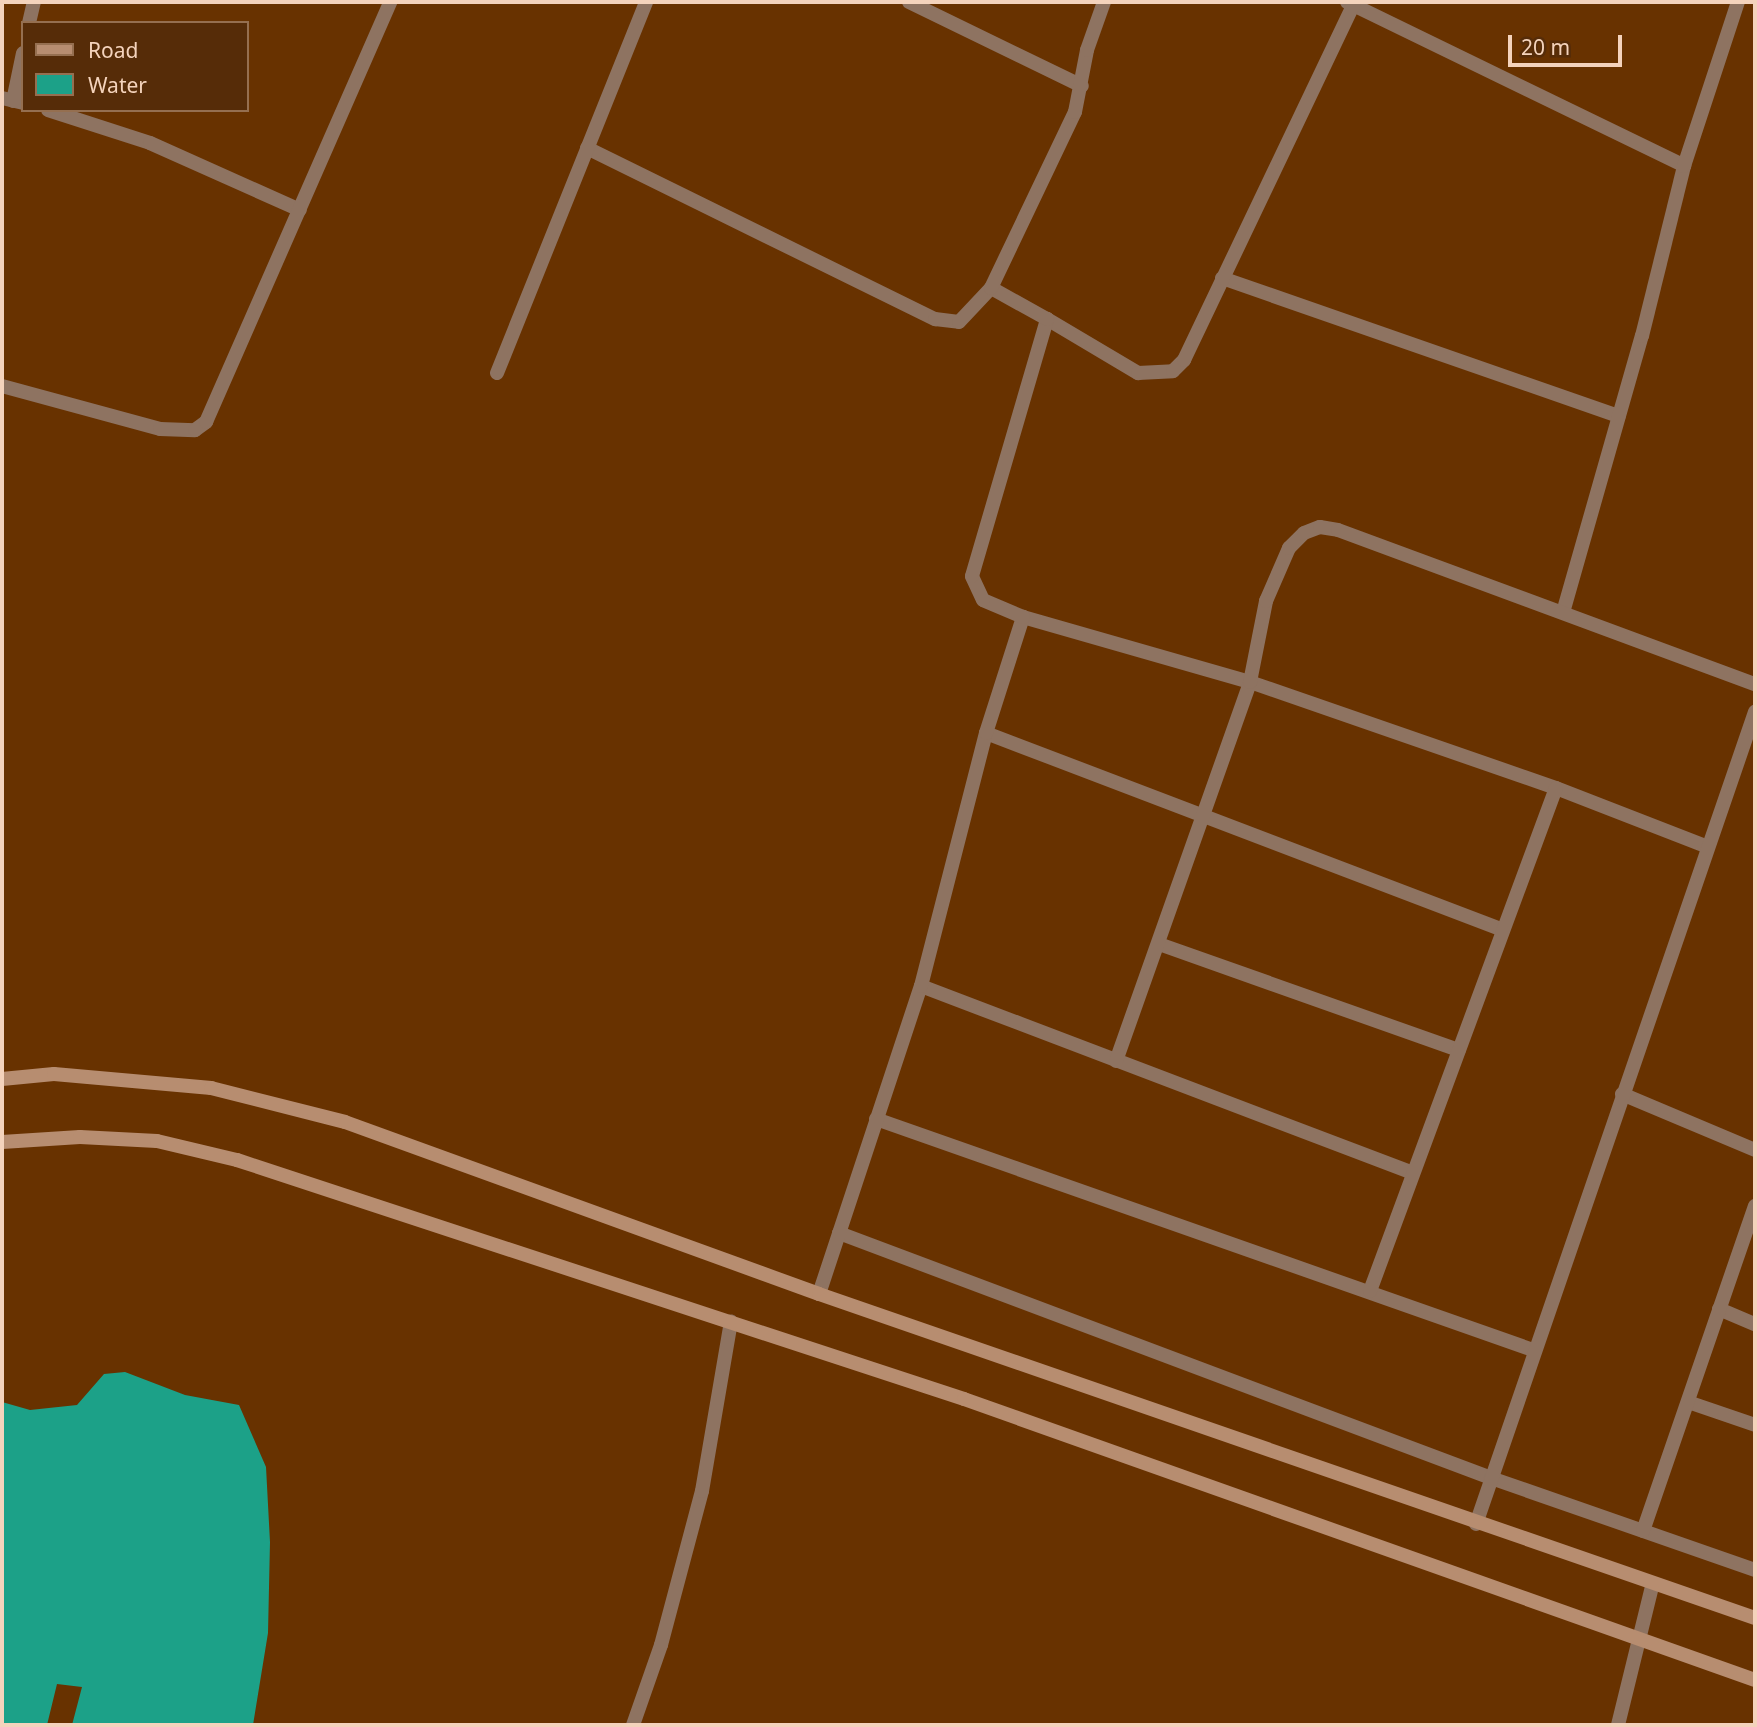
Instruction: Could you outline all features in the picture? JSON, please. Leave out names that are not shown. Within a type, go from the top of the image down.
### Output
[{"type":"street","points":[[29,21],[34,2]]},
{"type":"street","points":[[2,386],[160,429],[195,430],[206,422],[390,2]]},
{"type":"street","points":[[497,373],[646,2]]},
{"type":"street","points":[[909,2],[1082,86]]},
{"type":"street","points":[[587,148],[935,319],[959,322],[991,288],[1075,111],[1087,50],[1104,2]]},
{"type":"street","points":[[1564,609],[1619,416],[1684,166],[1738,2]]},
{"type":"street","points":[[991,288],[1138,373],[1173,371],[1184,360],[1350,3],[1684,166]]},
{"type":"street","points":[[12,101],[21,62]]},
{"type":"street","points":[[54,112],[150,143],[300,210]]},
{"type":"street","points":[[1222,278],[1619,416]]},
{"type":"street","points":[[1048,319],[972,576],[983,600],[1023,617],[1250,682],[1556,788],[1708,847]]},
{"type":"street","points":[[1116,1061],[1250,682],[1278,570],[1304,533],[1320,527],[1564,609],[1755,684]]},
{"type":"street","points":[[819,1294],[921,986],[986,733],[1023,617]]},
{"type":"street","points":[[1476,1524],[1533,1350],[1755,712]]},
{"type":"street","points":[[986,733],[1503,930]]},
{"type":"street","points":[[1370,1291],[1556,788]]},
{"type":"street","points":[[1159,944],[1459,1050]]},
{"type":"street","points":[[921,986],[1413,1173]]},
{"type":"street","points":[[2,1079],[54,1074],[211,1088],[345,1122],[819,1294],[1476,1524],[1755,1618]]},
{"type":"street","points":[[1622,1094],[1755,1150]]},
{"type":"street","points":[[876,1119],[1533,1350]]},
{"type":"street","points":[[2,1142],[80,1137],[158,1141],[237,1160],[964,1399],[1755,1680]]},
{"type":"street","points":[[1643,1531],[1755,1206]]},
{"type":"street","points":[[839,1233],[1491,1478],[1755,1570]]},
{"type":"street","points":[[1720,1309],[1755,1324]]},
{"type":"street","points":[[633,1725],[661,1645],[702,1491],[731,1321]]},
{"type":"street","points":[[1688,1402],[1755,1425]]},
{"type":"street","points":[[1618,1725],[1653,1583]]},
{"type":"water","points":[[125,1372],[185,1395],[239,1405],[266,1467],[270,1542],[268,1633],[253,1725],[72,1725],[82,1687],[57,1684],[47,1725],[2,1725],[2,1402],[30,1410],[77,1405],[104,1374]]}]
